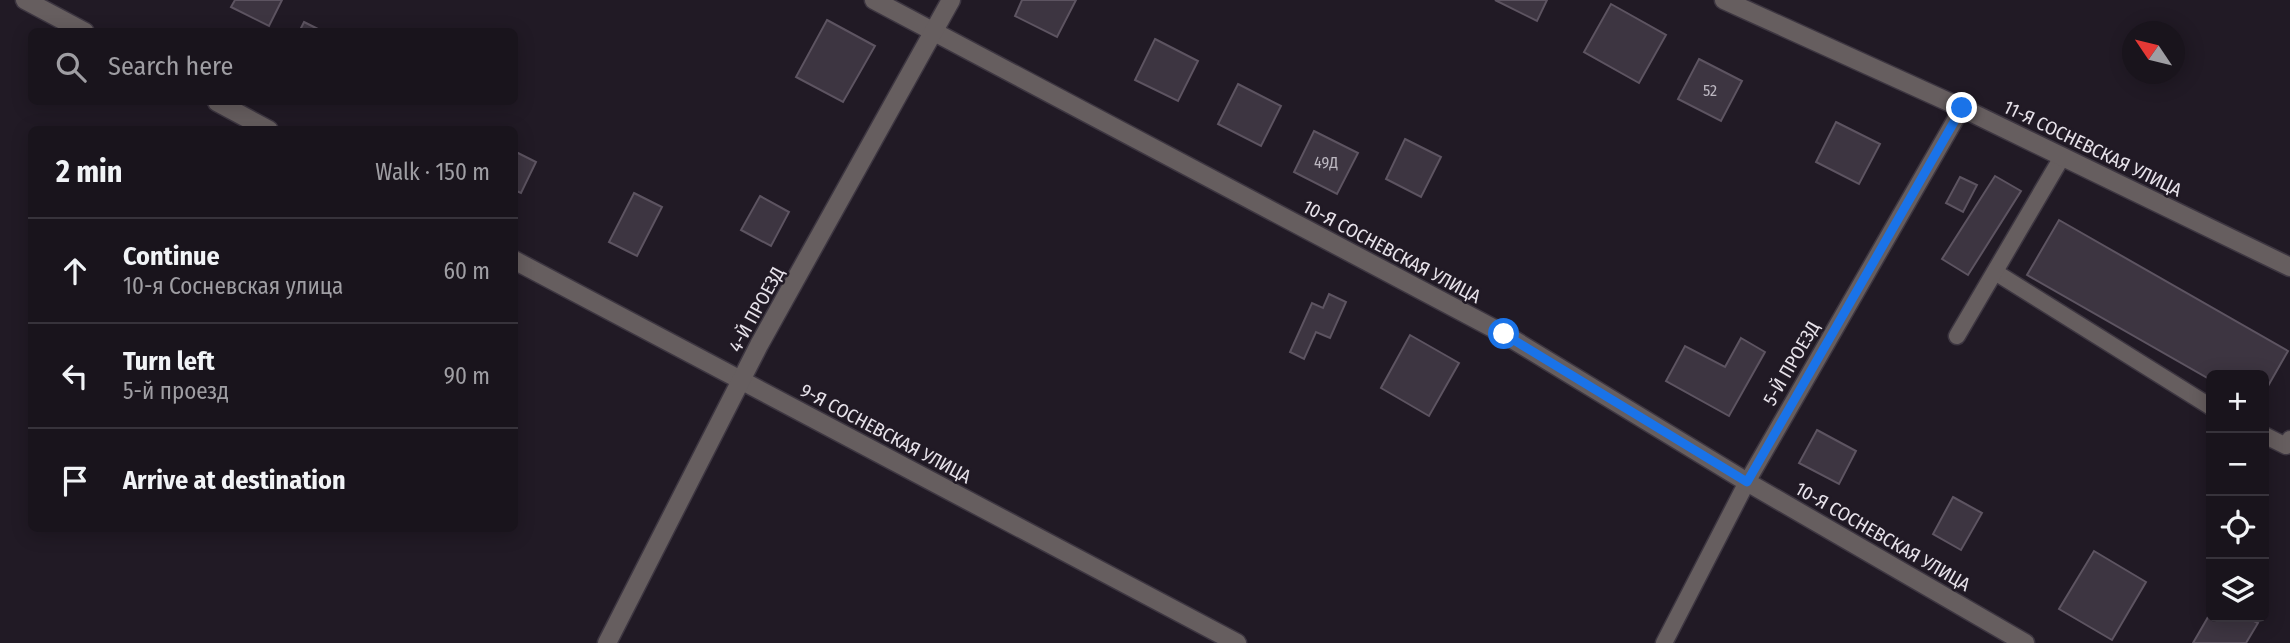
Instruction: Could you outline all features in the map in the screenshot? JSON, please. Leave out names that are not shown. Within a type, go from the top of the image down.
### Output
[{"type":"street","points":[[25,0],[78,28]]},
{"type":"street","name":"10-Я СОСНЕВСКАЯ УЛИЦА","points":[[874,0],[1504,334],[1747,482],[2025,643]]},
{"type":"street","name":"4-Й ПРОЕЗД","points":[[607,643],[741,380],[951,0]]},
{"type":"street","name":"11-Я СОСНЕВСКАЯ УЛИЦА","points":[[1724,0],[1962,108],[2290,267]]},
{"type":"street","points":[[223,105],[262,126]]},
{"type":"street","name":"9-Я СОСНЕВСКАЯ УЛИЦА","points":[[518,262],[1237,643]]},
{"type":"lane","name":"5-Й ПРОЕЗД","points":[[1664,643],[1747,482],[1962,108]]},
{"type":"lane","points":[[1957,337],[2062,158]]},
{"type":"lane","points":[[1995,272],[2206,404]]},
{"type":"lane","points":[[2269,437],[2289,447]]},
{"type":"building","points":[[235,0],[282,0],[269,26],[231,7]]},
{"type":"building","points":[[1022,0],[1076,0],[1057,37],[1015,16]]},
{"type":"building","points":[[1495,0],[1547,0],[1537,21]]},
{"type":"building","points":[[1611,4],[1666,35],[1639,83],[1584,52]]},
{"type":"building","points":[[827,20],[875,46],[843,102],[796,77]]},
{"type":"building","points":[[304,22],[316,28],[301,28]]},
{"type":"building","points":[[1155,39],[1198,61],[1178,101],[1135,80]]},
{"type":"building","points":[[1699,59],[1742,81],[1721,121],[1678,99]]},
{"type":"building","points":[[1238,84],[1281,106],[1261,146],[1218,124]]},
{"type":"building","points":[[1836,122],[1880,144],[1859,184],[1816,162]]},
{"type":"building","points":[[1314,131],[1358,153],[1337,194],[1294,172]]},
{"type":"building","points":[[1405,139],[1441,157],[1421,197],[1386,179]]},
{"type":"building","points":[[518,153],[536,162],[521,193],[518,192]]},
{"type":"building","points":[[1995,176],[2021,191],[1968,275],[1942,259]]},
{"type":"building","points":[[1960,177],[1977,185],[1963,212],[1946,203]]},
{"type":"building","points":[[634,193],[662,207],[637,256],[609,242]]},
{"type":"building","points":[[760,196],[789,212],[771,246],[741,230]]},
{"type":"building","points":[[2059,220],[2288,351],[2269,384],[2269,370],[2206,370],[2206,377],[2027,275]]},
{"type":"building","points":[[1329,294],[1346,302],[1330,338],[1316,332],[1304,359],[1290,352],[1312,303],[1323,308]]},
{"type":"building","points":[[1410,335],[1459,363],[1429,416],[1381,388]]},
{"type":"building","points":[[1741,338],[1765,352],[1729,416],[1666,381],[1685,346],[1725,367]]},
{"type":"building","points":[[1817,430],[1856,451],[1839,484],[1799,463]]},
{"type":"building","points":[[1953,497],[1982,513],[1961,550],[1933,534]]},
{"type":"building","points":[[2094,551],[2146,582],[2112,640],[2059,609]]},
{"type":"building","points":[[2206,621],[2258,623],[2246,643],[2193,643]]},
{"type":"route","points":[[1504,334],[1747,482],[1962,108]]}]
